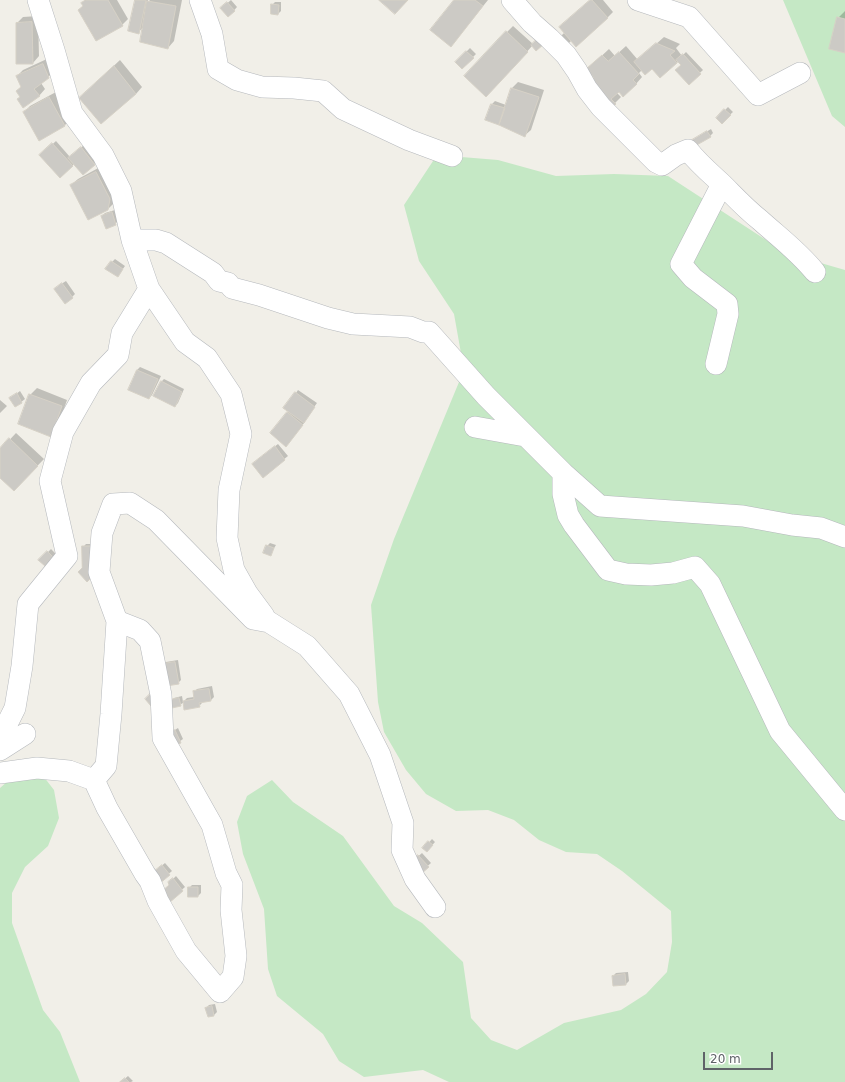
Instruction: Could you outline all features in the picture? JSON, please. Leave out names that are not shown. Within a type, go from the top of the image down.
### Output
[{"type":"street","points":[[38,0],[72,113],[103,155],[121,191],[132,240],[149,289],[185,342],[207,358],[231,394],[241,434],[228,490],[227,538],[234,570],[247,593],[269,622],[307,646],[349,694],[380,755],[403,823],[402,850],[415,879],[435,907]]},
{"type":"street","points":[[200,0],[212,34],[218,69],[237,80],[262,87],[323,91],[343,109],[402,137],[452,156]]},
{"type":"street","points":[[512,0],[532,23],[566,55],[587,89],[601,107],[656,162],[662,165],[676,155],[688,150],[697,161],[736,199],[804,258],[815,272]]},
{"type":"street","points":[[638,0],[689,17],[758,95],[800,73]]},
{"type":"street","points":[[716,364],[728,314],[727,304],[693,278],[681,264],[722,184]]},
{"type":"street","points":[[132,240],[156,240],[166,244],[213,274],[219,281],[228,283],[232,288],[260,294],[328,318],[353,324],[410,327],[423,332],[429,332],[486,396],[525,436],[600,506],[743,516],[792,525],[821,528],[845,537]]},
{"type":"street","points":[[0,738],[15,708],[22,666],[28,604],[67,556],[50,481],[63,432],[91,383],[118,355],[122,333],[149,289]]},
{"type":"street","points":[[475,427],[525,436]]},
{"type":"street","points":[[563,473],[563,494],[568,515],[608,570],[626,574],[651,575],[673,573],[695,567],[710,584],[780,731],[845,810]]},
{"type":"street","points":[[94,780],[106,766],[111,714],[117,621],[99,572],[102,533],[113,504],[130,503],[156,520],[253,619],[269,622]]},
{"type":"street","points":[[0,773],[36,768],[69,771],[94,780],[107,808],[144,874],[150,881],[158,901],[186,951],[220,992],[233,977],[236,956],[231,910],[232,885],[226,873],[212,825],[163,738],[161,695],[150,641],[140,630],[117,621]]},
{"type":"street","points":[[0,750],[25,734]]},
{"type":"green space","points":[[783,0],[845,0],[845,127],[832,116]]},
{"type":"green space","points":[[437,155],[498,160],[556,176],[614,174],[668,176],[786,253],[845,270],[845,1082],[449,1082],[423,1070],[364,1077],[339,1061],[323,1034],[277,996],[268,969],[264,909],[243,854],[237,822],[247,796],[272,780],[293,802],[343,836],[394,906],[422,923],[463,962],[471,1018],[491,1040],[517,1050],[564,1023],[621,1010],[646,994],[667,972],[672,942],[671,911],[622,871],[597,854],[566,852],[539,840],[514,820],[488,810],[456,811],[426,794],[406,770],[384,732],[378,702],[371,605],[394,539],[464,370],[454,314],[419,261],[404,205]]},
{"type":"green space","points":[[37,768],[54,790],[59,818],[48,846],[25,867],[12,893],[12,923],[43,1010],[60,1032],[80,1082],[0,1082],[0,788],[8,781]]},
{"type":"building","points":[[86,0],[108,0],[123,26],[96,41],[78,10],[83,6],[81,3]]},
{"type":"building","points":[[135,0],[146,0],[139,34],[128,31]]},
{"type":"building","points":[[379,0],[408,0],[395,14]]},
{"type":"building","points":[[454,0],[475,0],[483,6],[451,47],[430,30]]},
{"type":"building","points":[[590,0],[592,0],[608,18],[576,47],[559,27]]},
{"type":"building","points":[[147,1],[176,6],[168,49],[140,42]]},
{"type":"building","points":[[227,2],[235,11],[228,17],[220,8]]},
{"type":"building","points":[[271,4],[279,5],[278,15],[271,14]]},
{"type":"building","points":[[837,17],[845,19],[845,53],[829,49]]},
{"type":"building","points":[[32,22],[33,64],[16,64],[16,23]]},
{"type":"building","points":[[506,31],[528,52],[486,97],[464,76]]},
{"type":"building","points":[[538,38],[544,44],[536,51],[531,45]]},
{"type":"building","points":[[656,43],[675,51],[670,55],[677,63],[660,78],[652,69],[645,75],[634,62]]},
{"type":"building","points":[[466,51],[474,58],[462,69],[455,62]]},
{"type":"building","points":[[619,52],[639,74],[633,80],[637,84],[623,97],[619,92],[611,99],[616,104],[609,110],[590,82],[594,78],[586,69],[602,55],[608,61]]},
{"type":"building","points":[[683,54],[701,74],[689,85],[675,70],[681,65],[676,60]]},
{"type":"building","points":[[43,64],[49,78],[34,89],[40,96],[23,108],[17,99],[20,97],[16,91],[21,87],[16,76]]},
{"type":"building","points":[[114,66],[136,94],[101,124],[79,98]]},
{"type":"building","points":[[511,88],[539,97],[525,137],[499,125]]},
{"type":"building","points":[[49,97],[65,126],[39,141],[23,112]]},
{"type":"building","points":[[491,104],[505,108],[499,125],[485,120]]},
{"type":"building","points":[[724,109],[731,115],[722,124],[716,118]]},
{"type":"building","points":[[707,131],[711,137],[695,146],[692,140]]},
{"type":"building","points":[[52,143],[73,166],[60,178],[39,155]]},
{"type":"building","points":[[81,147],[95,165],[83,175],[68,158]]},
{"type":"building","points":[[96,172],[110,199],[108,210],[88,220],[70,185]]},
{"type":"building","points":[[112,212],[116,225],[106,229],[101,216]]},
{"type":"building","points":[[111,261],[123,269],[118,277],[105,269]]},
{"type":"building","points":[[62,283],[73,298],[65,304],[54,289]]},
{"type":"building","points":[[137,370],[158,379],[149,399],[128,390]]},
{"type":"building","points":[[161,381],[182,392],[175,407],[153,396]]},
{"type":"building","points":[[295,392],[315,407],[304,423],[283,408]]},
{"type":"building","points":[[17,393],[22,403],[15,407],[9,398]]},
{"type":"building","points":[[29,394],[62,406],[51,437],[18,424]]},
{"type":"building","points":[[287,412],[303,425],[286,447],[270,433]]},
{"type":"building","points":[[9,438],[38,466],[14,491],[0,478],[0,448]]},
{"type":"building","points":[[275,446],[285,460],[263,478],[252,464]]},
{"type":"building","points":[[266,545],[274,548],[271,556],[263,553]]},
{"type":"building","points":[[82,546],[94,546],[94,575],[87,582],[78,572],[82,568]]},
{"type":"building","points":[[47,551],[54,558],[45,566],[38,560]]},
{"type":"building","points":[[175,662],[179,684],[166,686],[162,664]]},
{"type":"building","points":[[209,689],[211,701],[199,703],[200,707],[184,710],[183,701],[194,699],[193,691]]},
{"type":"building","points":[[151,693],[157,700],[151,706],[145,699]]},
{"type":"building","points":[[179,698],[181,706],[172,708],[170,700]]},
{"type":"building","points":[[175,730],[181,743],[175,745],[169,733]]},
{"type":"building","points":[[428,841],[433,845],[427,852],[422,848]]},
{"type":"building","points":[[418,855],[429,867],[421,874],[410,862]]},
{"type":"building","points":[[162,865],[170,875],[159,884],[151,874]]},
{"type":"building","points":[[173,878],[183,891],[169,903],[160,893],[169,885],[168,882]]},
{"type":"building","points":[[188,887],[198,887],[198,897],[188,897]]},
{"type":"building","points":[[625,974],[626,985],[613,986],[612,976]]},
{"type":"building","points":[[212,1006],[214,1016],[208,1017],[205,1008]]},
{"type":"building","points":[[125,1078],[129,1082],[120,1082]]}]
